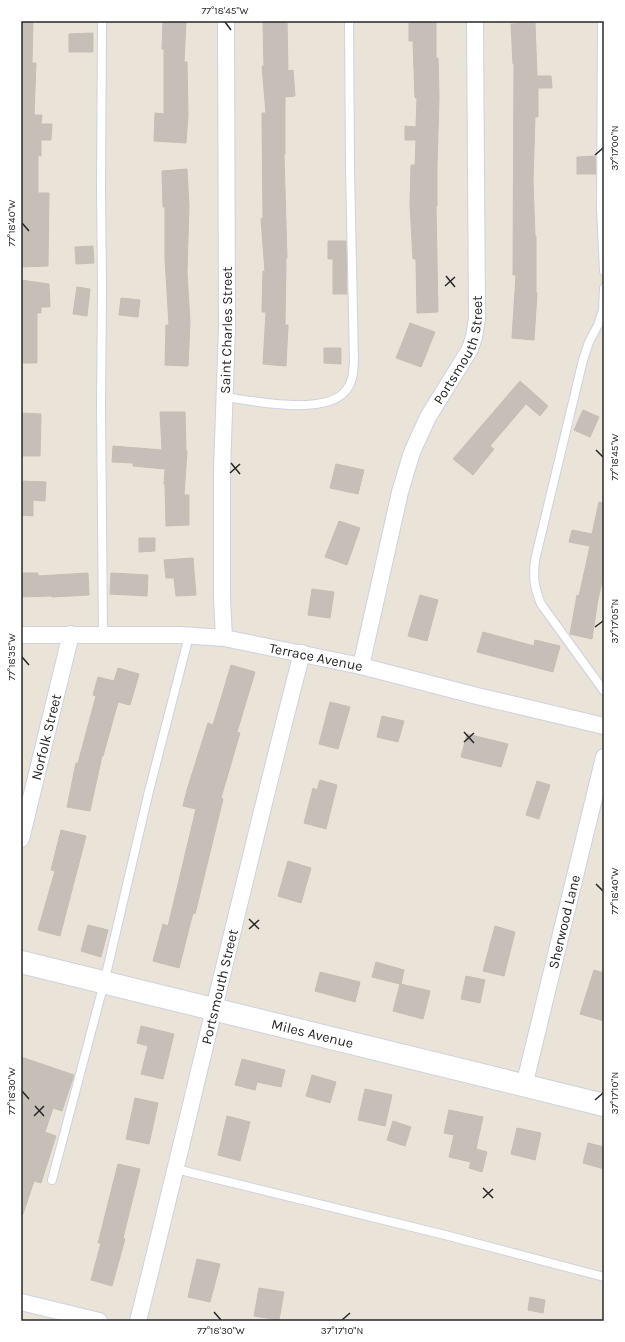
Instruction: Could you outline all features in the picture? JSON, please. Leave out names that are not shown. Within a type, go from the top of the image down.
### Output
[{"type":"street","name":"Saint Charles Street","points":[[224,638],[222,598],[222,470],[228,327],[226,21]]},
{"type":"street","name":"Portsmouth Street","points":[[361,666],[400,492],[412,452],[428,417],[470,349],[474,338],[477,318],[475,21]]},
{"type":"street","name":"Norfolk Street","points":[[21,839],[71,634]]},
{"type":"street","name":"Terrace Avenue","points":[[21,635],[103,634],[224,638],[361,666],[477,696],[604,726]]},
{"type":"street","name":"Portsmouth Street","points":[[138,1321],[215,1010],[263,804],[302,654]]},
{"type":"street","name":"Sherwood Lane","points":[[524,1086],[604,757]]},
{"type":"street","name":"Miles Avenue","points":[[21,962],[604,1105]]},
{"type":"street","points":[[21,1302],[99,1321]]},
{"type":"lane","points":[[102,21],[101,415],[103,634]]},
{"type":"lane","points":[[225,397],[280,405],[304,405],[327,402],[339,397],[347,390],[352,380],[354,354],[349,21]]},
{"type":"lane","points":[[602,21],[601,209],[604,271]]},
{"type":"lane","points":[[604,288],[603,310],[598,326],[589,342],[583,360],[535,560],[533,578],[535,590],[541,604],[604,691]]},
{"type":"lane","points":[[52,1180],[104,983],[149,791],[189,636]]},
{"type":"lane","points":[[176,1169],[445,1235],[604,1277]]},
{"type":"building","points":[[21,21],[33,21],[32,63],[36,63],[34,115],[42,115],[41,124],[52,124],[51,140],[41,140],[41,156],[38,155],[38,193],[49,193],[48,266],[21,267]]},
{"type":"building","points":[[163,21],[186,21],[184,62],[187,62],[188,115],[186,143],[154,141],[155,113],[164,114],[164,49],[162,49]]},
{"type":"building","points":[[263,21],[287,21],[288,71],[293,70],[295,96],[285,97],[284,154],[287,258],[285,325],[288,325],[286,366],[263,364],[266,312],[262,312],[263,271],[265,272],[261,219],[263,218],[262,113],[266,113],[262,66],[264,66]]},
{"type":"building","points":[[409,21],[436,21],[436,58],[438,58],[439,98],[436,206],[438,312],[417,313],[416,259],[413,259],[410,205],[411,165],[415,165],[416,140],[405,140],[405,126],[416,127],[417,98],[415,98],[413,41],[409,41]]},
{"type":"building","points":[[535,23],[537,76],[551,76],[552,88],[538,88],[538,117],[535,117],[533,181],[537,293],[534,340],[512,338],[516,275],[513,275],[514,64],[511,24]]},
{"type":"building","points":[[93,33],[93,52],[69,52],[69,34]]},
{"type":"building","points":[[595,156],[596,174],[577,174],[577,157]]},
{"type":"building","points":[[187,169],[189,206],[187,272],[190,322],[188,366],[165,365],[166,325],[169,325],[165,259],[165,207],[163,207],[162,171]]},
{"type":"building","points":[[328,241],[346,241],[347,294],[333,294],[333,259],[328,259]]},
{"type":"building","points":[[93,246],[94,263],[76,264],[75,247]]},
{"type":"building","points":[[21,280],[49,284],[50,307],[41,307],[41,313],[37,313],[37,363],[21,363]]},
{"type":"building","points":[[77,287],[90,289],[87,316],[73,314]]},
{"type":"building","points":[[121,298],[140,300],[138,317],[119,315]]},
{"type":"building","points":[[410,323],[435,332],[421,367],[396,358]]},
{"type":"building","points":[[324,348],[341,348],[341,364],[324,363]]},
{"type":"building","points":[[520,381],[548,406],[540,416],[526,404],[490,446],[494,449],[473,475],[453,459]]},
{"type":"building","points":[[583,410],[599,417],[590,437],[574,430]]},
{"type":"building","points":[[160,412],[185,412],[187,451],[184,495],[189,495],[189,525],[166,526],[164,484],[165,469],[133,466],[133,463],[112,462],[113,446],[162,450]]},
{"type":"building","points":[[21,413],[41,414],[40,456],[21,456]]},
{"type":"building","points":[[336,464],[364,470],[358,494],[330,488]]},
{"type":"building","points":[[21,481],[46,482],[45,501],[33,500],[33,516],[21,515]]},
{"type":"building","points":[[599,502],[604,503],[604,574],[598,599],[592,639],[570,634],[577,595],[579,596],[590,546],[569,542],[572,530],[592,534]]},
{"type":"building","points":[[339,521],[360,528],[347,565],[325,557]]},
{"type":"building","points":[[139,538],[155,538],[155,551],[139,552]]},
{"type":"building","points":[[193,558],[196,595],[176,596],[174,578],[166,578],[164,560]]},
{"type":"building","points":[[21,573],[38,573],[38,576],[88,573],[89,595],[21,597]]},
{"type":"building","points":[[111,573],[148,575],[147,596],[110,594]]},
{"type":"building","points":[[312,589],[334,592],[330,618],[308,615]]},
{"type":"building","points":[[420,595],[438,600],[427,641],[408,636]]},
{"type":"building","points":[[483,632],[534,646],[535,640],[560,646],[553,672],[477,652]]},
{"type":"building","points":[[231,665],[255,672],[237,732],[240,733],[221,798],[223,799],[195,914],[193,913],[179,968],[153,961],[163,924],[168,926],[196,809],[183,806],[187,790],[208,723],[213,725]]},
{"type":"building","points":[[118,668],[139,674],[130,705],[118,702],[102,756],[90,811],[67,807],[76,763],[78,763],[96,696],[93,695],[98,677],[114,681]]},
{"type":"building","points":[[330,702],[350,707],[338,749],[319,744]]},
{"type":"building","points":[[382,716],[404,721],[398,742],[377,737]]},
{"type":"building","points":[[467,734],[508,744],[501,767],[461,757]]},
{"type":"building","points":[[320,780],[337,785],[326,829],[304,823],[313,788],[317,790]]},
{"type":"building","points":[[537,781],[550,785],[539,819],[526,815]]},
{"type":"building","points":[[61,830],[86,836],[60,936],[38,930],[55,871],[51,870]]},
{"type":"building","points":[[288,861],[311,868],[301,903],[278,896]]},
{"type":"building","points":[[88,925],[108,930],[101,957],[81,951]]},
{"type":"building","points":[[495,926],[515,932],[504,976],[483,971]]},
{"type":"building","points":[[376,962],[404,970],[401,984],[430,991],[423,1019],[393,1011],[400,984],[372,977]]},
{"type":"building","points":[[594,970],[604,973],[604,1021],[580,1014]]},
{"type":"building","points":[[320,972],[360,982],[355,1002],[315,991]]},
{"type":"building","points":[[466,976],[485,980],[480,1003],[461,999]]},
{"type":"building","points":[[141,1026],[174,1034],[163,1079],[141,1074],[148,1046],[137,1043]]},
{"type":"building","points":[[21,1057],[74,1075],[62,1111],[53,1108],[45,1132],[56,1136],[41,1183],[34,1181],[23,1214],[21,1214],[21,1111],[24,1101],[21,1100]]},
{"type":"building","points":[[242,1059],[285,1070],[281,1087],[257,1082],[255,1090],[235,1085]]},
{"type":"building","points":[[312,1075],[336,1082],[330,1103],[306,1096]]},
{"type":"building","points":[[365,1089],[392,1095],[385,1126],[358,1120]]},
{"type":"building","points":[[135,1098],[158,1103],[149,1144],[126,1139]]},
{"type":"building","points":[[449,1110],[483,1117],[476,1149],[487,1152],[482,1172],[469,1168],[471,1162],[449,1157],[454,1135],[444,1133]]},
{"type":"building","points":[[227,1116],[250,1122],[240,1161],[218,1155]]},
{"type":"building","points":[[393,1121],[411,1127],[405,1146],[387,1140]]},
{"type":"building","points":[[517,1128],[541,1133],[535,1160],[511,1154]]},
{"type":"building","points":[[588,1143],[604,1147],[604,1169],[583,1163]]},
{"type":"building","points":[[118,1164],[140,1169],[123,1238],[125,1239],[112,1286],[91,1280],[101,1243],[98,1243]]},
{"type":"building","points":[[197,1259],[220,1264],[210,1302],[188,1297]]},
{"type":"building","points":[[259,1288],[284,1292],[279,1320],[254,1316]]},
{"type":"building","points":[[530,1297],[545,1300],[543,1313],[528,1310]]}]
